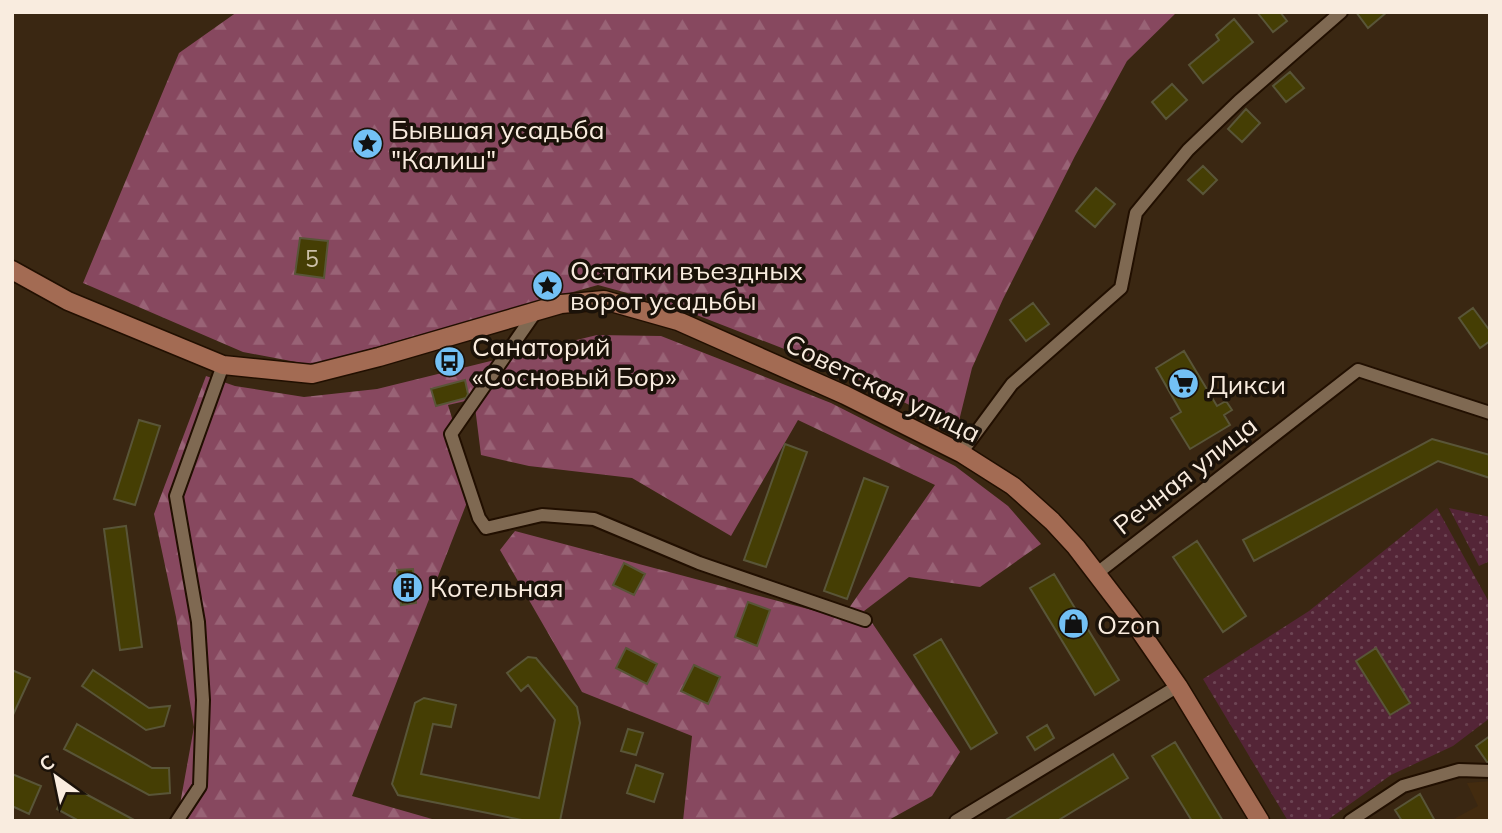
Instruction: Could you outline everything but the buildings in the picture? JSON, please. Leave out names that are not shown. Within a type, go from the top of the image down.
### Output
[{"type":"main road","name":"Советская улица","points":[[12,270],[68,301],[223,365],[312,374],[561,304],[604,300],[678,321],[845,395],[961,453],[1013,486],[1076,547],[1138,628],[1178,686],[1260,821]]},
{"type":"street","points":[[961,453],[1012,384],[1121,288],[1136,213],[1188,150],[1239,101],[1342,12]]},
{"type":"street","points":[[537,310],[451,435],[479,517],[486,528],[542,515],[594,519],[699,563],[865,620]]},
{"type":"street","points":[[177,821],[200,786],[203,699],[198,622],[176,496],[223,365]]},
{"type":"street","name":"Речная улица","points":[[1096,574],[1358,370],[1490,413]]},
{"type":"street","points":[[956,821],[1178,686]]},
{"type":"street","points":[[1350,821],[1403,786],[1460,769],[1490,771]]},
{"type":"shaded area","points":[[1437,508],[1490,604],[1490,718],[1453,746],[1391,775],[1326,821],[1288,821],[1203,679],[1309,611]]},
{"type":"shaded area","points":[[1449,508],[1490,517],[1490,561],[1479,566]]},
{"type":"shaded area","points":[[1490,781],[1490,821],[1450,821],[1478,806],[1467,783]]},
{"type":"green space","points":[[237,12],[1177,12],[1127,61],[1075,156],[1003,299],[972,368],[957,429],[846,373],[671,305],[598,285],[312,365],[243,352],[83,283],[179,53]]},
{"type":"green space","points":[[597,335],[661,336],[831,403],[955,466],[1008,506],[1041,544],[980,587],[909,577],[864,611],[960,752],[932,796],[887,821],[683,821],[692,736],[582,692],[500,550],[515,531],[842,618],[935,485],[798,420],[731,536],[632,478],[529,466],[481,455],[474,399],[448,405],[473,487],[352,796],[439,821],[177,821],[194,727],[176,617],[154,514],[206,376],[235,386],[304,397],[377,389]]},
{"type":"place","name":"Бывшая усадьба \"Калиш\"","points":[[368,144]]},
{"type":"place","name":"Остатки въездных ворот усадьбы","points":[[547,285]]},
{"type":"place","name":"Санаторий «Сосновый Бор»","points":[[449,361]]},
{"type":"place","name":"Дикси","points":[[1184,384]]},
{"type":"place","name":"Котельная","points":[[407,587]]},
{"type":"place","name":"Ozon","points":[[1074,624]]}]
